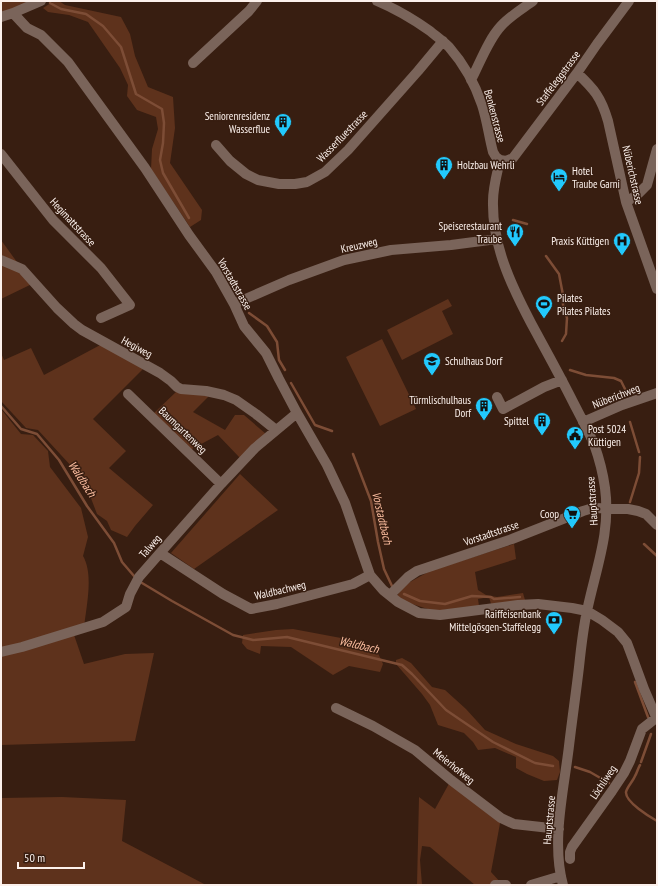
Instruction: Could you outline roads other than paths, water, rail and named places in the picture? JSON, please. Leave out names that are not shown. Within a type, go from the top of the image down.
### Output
[{"type":"street","points":[[1,17],[41,1]]},
{"type":"street","points":[[193,63],[250,11],[258,1]]},
{"type":"street","name":"Benkenstrasse","points":[[377,1],[393,7],[416,21],[442,41],[454,54],[471,80],[482,105],[493,152],[500,160]]},
{"type":"street","points":[[471,80],[486,48],[500,27],[533,1]]},
{"type":"street","name":"Staffeleggstrasse","points":[[500,160],[506,161],[513,158],[629,1]]},
{"type":"street","name":"Vorstadtstrasse","points":[[13,13],[27,28],[41,35],[68,62],[140,162],[216,272],[234,304],[244,326],[266,353],[297,413],[328,465],[345,503],[370,575],[382,590],[398,602],[419,613],[440,615],[518,605],[547,605],[587,611]]},
{"type":"street","name":"Wasserfluestrasse","points":[[216,145],[230,161],[246,174],[258,180],[279,184],[307,182],[325,172],[348,150],[418,71],[442,41]]},
{"type":"street","name":"Nüberichstrasse","points":[[577,73],[596,93],[604,109],[608,120],[626,202],[657,289]]},
{"type":"street","points":[[626,202],[637,195],[647,185],[657,150]]},
{"type":"street","name":"Hegimattstrasse","points":[[1,154],[53,220],[101,268],[130,306],[101,318]]},
{"type":"street","name":"Hauptstrasse","points":[[500,160],[493,200],[494,221],[505,268],[516,294],[594,444],[601,468],[607,509],[606,528],[602,550],[587,611],[581,650],[559,829],[558,857],[562,881]]},
{"type":"street","name":"Kreuzweg","points":[[234,304],[289,280],[344,260],[391,250],[451,245],[497,238]]},
{"type":"street","name":"Hegiweg","points":[[1,260],[22,269],[56,308],[82,330],[160,373],[171,381],[176,387],[181,389],[206,391],[224,395],[236,400],[276,430]]},
{"type":"street","points":[[497,397],[503,409],[544,387],[562,380]]},
{"type":"street","name":"Nüberichweg","points":[[583,422],[622,405],[657,393]]},
{"type":"street","name":"Baumgartenweg","points":[[128,394],[221,484]]},
{"type":"street","name":"Talweg","points":[[1,652],[103,622],[126,607],[130,594],[139,578],[160,553],[255,448],[297,413]]},
{"type":"street","name":"Vorstadtstrasse","points":[[390,595],[408,577],[418,571],[512,539],[593,508],[638,511],[646,514],[657,525]]},
{"type":"street","name":"Waldbachweg","points":[[160,553],[223,594],[251,608],[277,604],[353,584],[370,575]]},
{"type":"street","points":[[587,611],[618,632],[627,643],[657,719]]},
{"type":"street","name":"Meierhofweg","points":[[336,708],[373,726],[415,750],[451,780],[501,818],[514,824],[559,829]]},
{"type":"street","name":"Löchliweg","points":[[570,858],[572,847],[624,773],[642,729],[657,719]]},
{"type":"street","points":[[531,885],[562,881]]},
{"type":"street","points":[[496,885],[506,885]]},
{"type":"waterway","name":"Vorstadtbach","points":[[50,3],[61,9],[86,14],[103,26],[121,47],[136,94],[162,109],[164,123],[160,160],[163,173],[189,218]]},
{"type":"waterway","points":[[513,220],[527,224]]},
{"type":"waterway","points":[[546,256],[559,274],[563,295],[563,305],[567,318],[566,334],[562,341]]},
{"type":"waterway","name":"Vorstadtbach","points":[[249,313],[267,326],[277,342],[279,360],[285,370]]},
{"type":"waterway","points":[[570,370],[586,375],[614,378],[621,381],[628,395]]},
{"type":"waterway","name":"Vorstadtbach","points":[[291,383],[315,425],[332,431]]},
{"type":"waterway","name":"Waldbach","points":[[1,406],[21,429],[37,434],[59,460],[87,506],[114,543],[122,562],[134,576]]},
{"type":"waterway","points":[[630,422],[639,452]]},
{"type":"waterway","name":"Vorstadtbach","points":[[353,454],[371,501],[384,569],[392,586]]},
{"type":"waterway","points":[[630,502],[639,473],[640,457]]},
{"type":"waterway","points":[[644,544],[657,556]]},
{"type":"waterway","name":"Waldbach","points":[[142,583],[233,635],[253,640],[287,637],[402,665],[446,710],[493,742],[535,763],[553,766]]},
{"type":"waterway","name":"Vorstadtbach","points":[[404,594],[420,601],[445,604],[472,596],[491,597],[494,599],[520,597]]},
{"type":"waterway","name":"Vorstadtbach","points":[[635,682],[648,717]]},
{"type":"waterway","points":[[641,762],[651,734]]},
{"type":"waterway","points":[[640,765],[626,792],[627,796],[638,809],[657,821]]},
{"type":"waterway","name":"Waldbach","points":[[575,767],[590,772],[609,783]]},
{"type":"place","name":"Seniorenresidenz Wasserflue","points":[[283,137]]},
{"type":"place","name":"Holzbau Wehrli","points":[[444,180]]},
{"type":"place","name":"Hotel Traube Garni","points":[[559,192]]},
{"type":"place","name":"Speiserestaurant Traube","points":[[515,247]]},
{"type":"place","name":"Praxis Küttigen","points":[[622,256]]},
{"type":"place","name":"Pilates Pilates Pilates","points":[[544,319]]},
{"type":"place","name":"Schulhaus Dorf","points":[[432,376]]},
{"type":"place","name":"Türmlischulhaus Dorf","points":[[484,421]]},
{"type":"place","name":"Spittel","points":[[542,436]]},
{"type":"place","name":"Post 5024 Küttigen","points":[[575,450]]},
{"type":"place","name":"Coop","points":[[572,529]]},
{"type":"place","name":"Raiffeisenbank Mittelgösgen-Staffelegg","points":[[554,635]]}]
